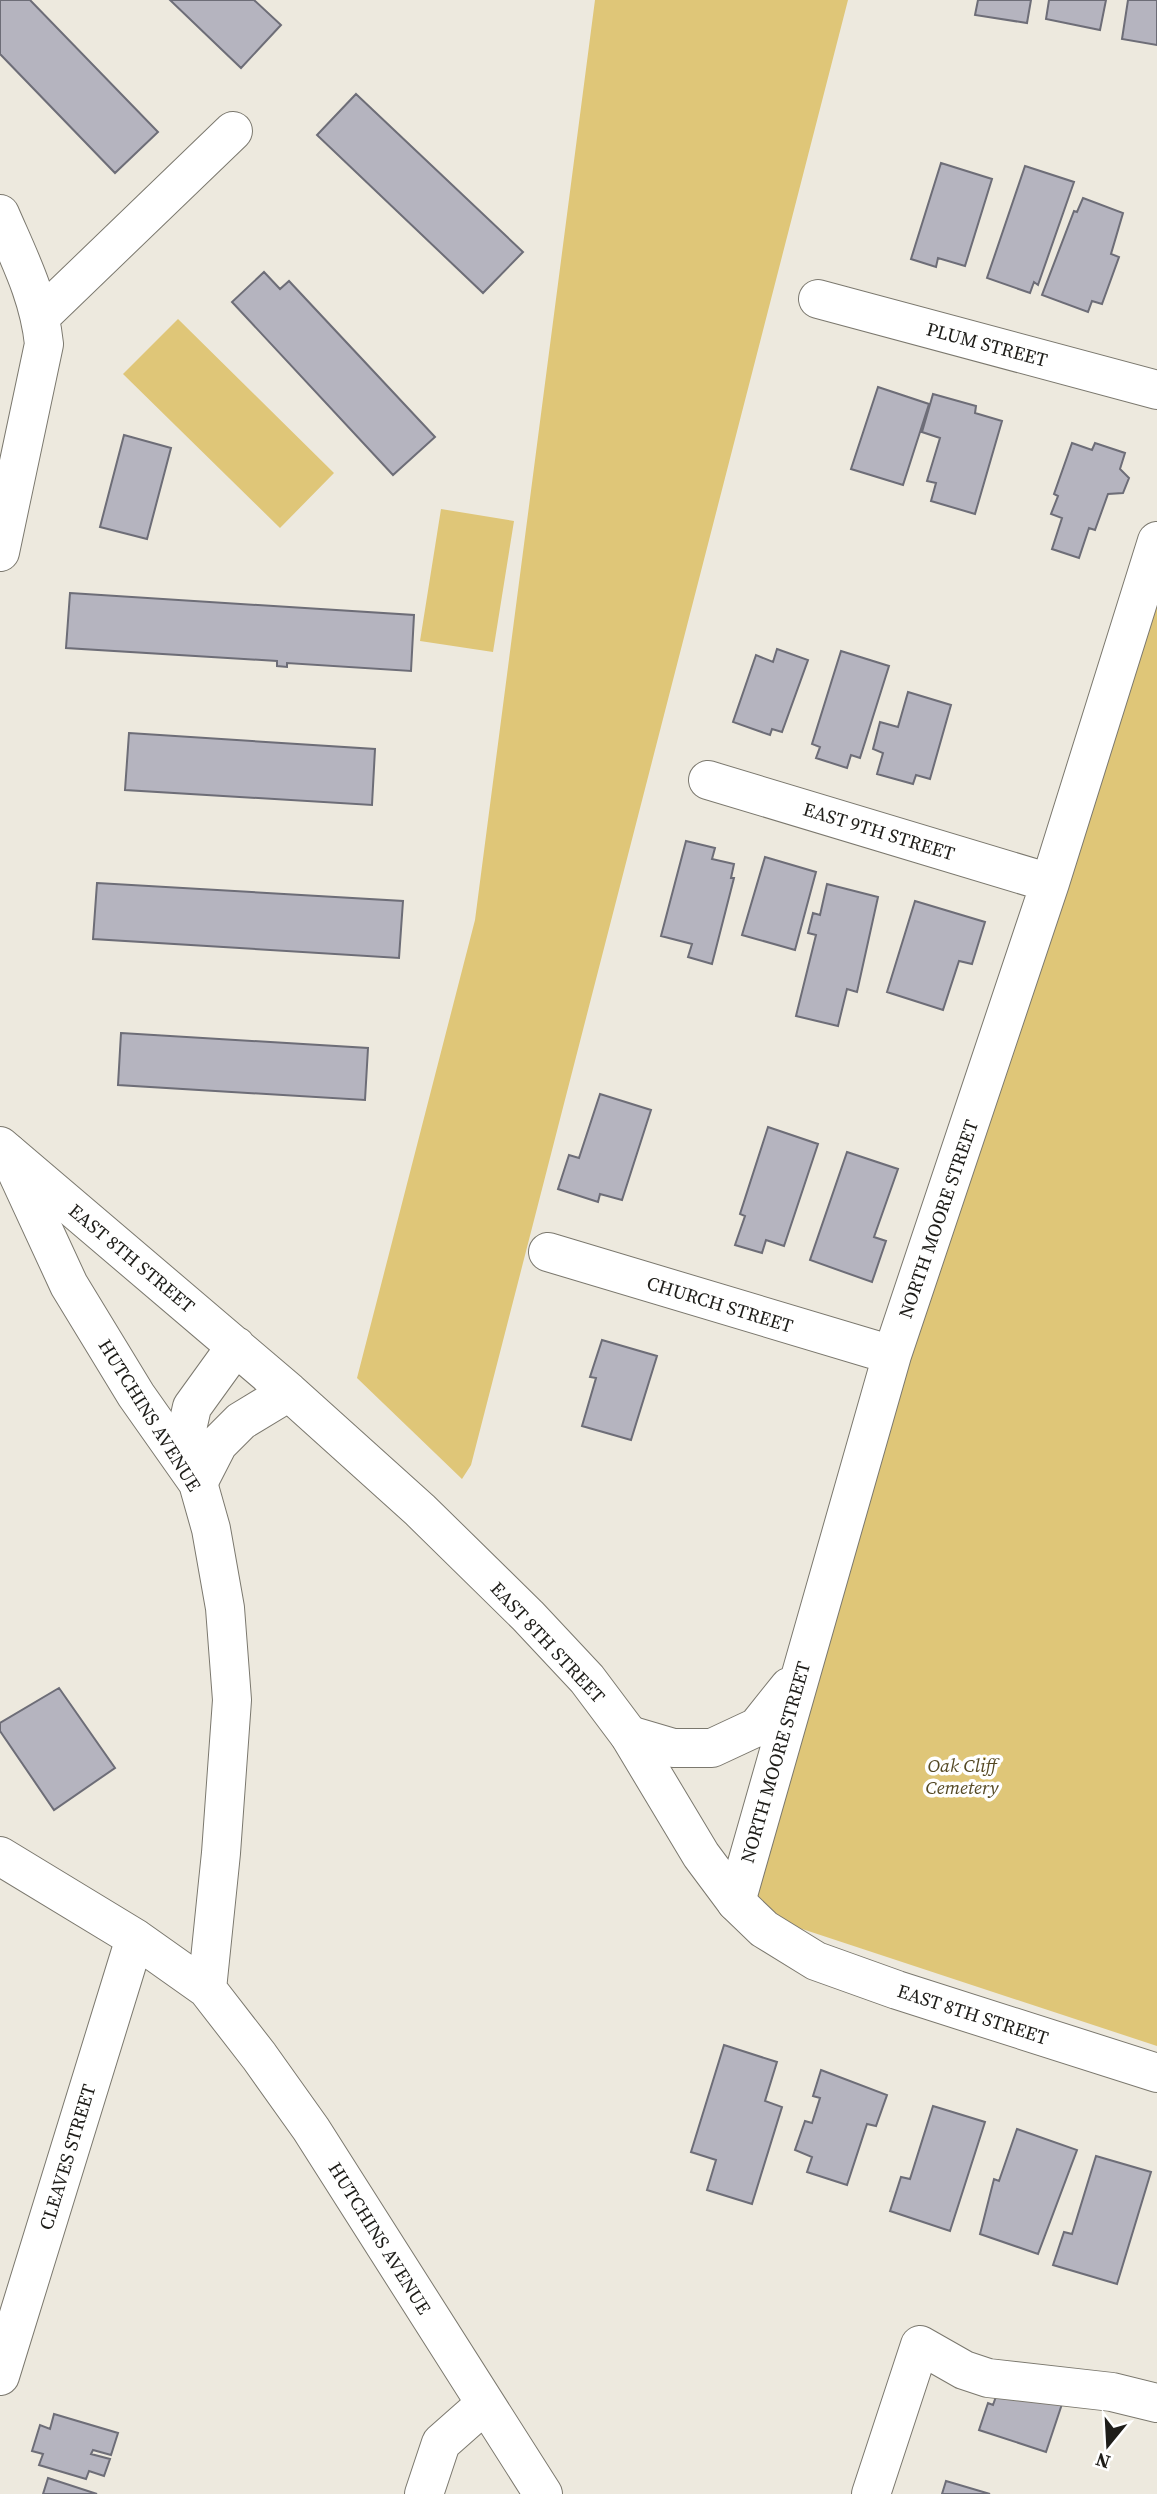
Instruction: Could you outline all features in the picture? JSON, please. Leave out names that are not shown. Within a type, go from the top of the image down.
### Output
[{"type":"street","points":[[41,316],[233,131]]},
{"type":"street","points":[[0,214],[33,288],[41,316],[44,345],[0,552]]},
{"type":"street","name":"PLUM STREET","points":[[818,299],[1157,390]]},
{"type":"street","name":"NORTH MOORE STREET","points":[[736,1902],[892,1355],[1050,883],[1157,541]]},
{"type":"street","name":"EAST 9TH STREET","points":[[708,780],[1050,883]]},
{"type":"street","name":"EAST 8TH STREET","points":[[4,1149],[289,1392],[420,1510],[528,1616],[587,1679],[629,1735],[701,1856],[736,1902],[764,1929],[816,1961],[897,1990],[1157,2073]]},
{"type":"street","name":"HUTCHINS AVENUE","points":[[4,1149],[69,1285],[136,1395],[198,1483],[211,1529],[225,1608],[232,1700],[221,1853],[207,1989]]},
{"type":"street","name":"CHURCH STREET","points":[[548,1252],[892,1355]]},
{"type":"street","points":[[198,1483],[185,1438],[192,1407],[236,1346]]},
{"type":"street","points":[[198,1483],[218,1444],[241,1421],[289,1392]]},
{"type":"street","points":[[629,1735],[673,1748],[712,1748],[757,1727],[799,1675]]},
{"type":"street","name":"HUTCHINS AVENUE","points":[[0,1856],[135,1938],[207,1989],[311,2129],[543,2494]]},
{"type":"street","name":"CLEAVES STREET","points":[[0,2376],[135,1938]]},
{"type":"street","points":[[871,2494],[920,2345],[964,2370],[988,2378],[1112,2392],[1157,2403]]},
{"type":"street","points":[[424,2494],[441,2443],[484,2405]]},
{"type":"green space","points":[[595,0],[848,0],[471,1465],[462,1479],[357,1378],[475,920]]},
{"type":"green space","points":[[178,319],[334,473],[280,528],[123,374]]},
{"type":"green space","points":[[441,509],[514,521],[493,652],[420,641]]},
{"type":"green space","name":"Oak Cliff Cemetery","points":[[1157,558],[1157,2046],[714,1900]]},
{"type":"building","points":[[0,0],[30,0],[158,132],[115,173],[0,54]]},
{"type":"building","points":[[170,0],[254,0],[281,25],[241,68]]},
{"type":"building","points":[[978,0],[1031,0],[1027,23],[975,15]]},
{"type":"building","points":[[1049,0],[1106,0],[1100,30],[1046,19]]},
{"type":"building","points":[[1128,0],[1157,0],[1157,45],[1122,39]]},
{"type":"building","points":[[356,94],[523,252],[483,293],[317,135]]},
{"type":"building","points":[[941,163],[992,179],[965,266],[938,258],[936,267],[911,259]]},
{"type":"building","points":[[1025,166],[1074,182],[1038,285],[1034,282],[1030,293],[987,278]]},
{"type":"building","points":[[1083,198],[1123,213],[1111,254],[1119,257],[1102,304],[1092,301],[1088,312],[1042,295],[1074,211],[1077,212]]},
{"type":"building","points":[[264,272],[280,289],[289,281],[435,437],[393,475],[232,302]]},
{"type":"building","points":[[878,387],[929,404],[903,485],[851,469]]},
{"type":"building","points":[[933,394],[976,406],[975,413],[1002,421],[975,514],[931,501],[936,483],[927,481],[940,438],[922,432]]},
{"type":"building","points":[[124,435],[171,448],[147,539],[100,527]]},
{"type":"building","points":[[1072,443],[1092,450],[1095,443],[1125,453],[1120,469],[1129,478],[1123,493],[1108,494],[1095,530],[1089,528],[1079,558],[1052,549],[1062,518],[1051,514],[1058,496],[1054,494]]},
{"type":"building","points":[[70,593],[414,615],[411,671],[287,663],[287,667],[277,666],[277,661],[66,648]]},
{"type":"building","points":[[777,649],[808,660],[782,732],[772,729],[770,735],[733,722],[756,655],[773,662]]},
{"type":"building","points":[[841,651],[889,666],[860,758],[851,755],[847,768],[816,758],[820,747],[812,744]]},
{"type":"building","points":[[908,692],[951,705],[930,779],[916,775],[913,784],[877,774],[883,753],[873,749],[880,722],[898,727]]},
{"type":"building","points":[[129,733],[375,749],[372,805],[125,790]]},
{"type":"building","points":[[686,841],[715,848],[712,859],[734,864],[731,878],[734,878],[712,964],[688,957],[692,944],[661,936]]},
{"type":"building","points":[[765,857],[816,872],[795,950],[742,935]]},
{"type":"building","points":[[97,883],[403,901],[399,958],[93,939]]},
{"type":"building","points":[[827,884],[878,897],[857,992],[847,989],[838,1026],[796,1016],[816,935],[808,933],[813,913],[820,915]]},
{"type":"building","points":[[915,901],[985,922],[972,964],[959,961],[943,1010],[887,992]]},
{"type":"building","points":[[121,1033],[368,1048],[365,1100],[118,1085]]},
{"type":"building","points":[[600,1094],[651,1110],[622,1200],[600,1194],[598,1202],[558,1189],[569,1155],[579,1158]]},
{"type":"building","points":[[768,1127],[818,1144],[784,1246],[766,1240],[762,1253],[735,1245],[745,1216],[740,1214]]},
{"type":"building","points":[[847,1152],[898,1169],[874,1237],[886,1241],[872,1282],[810,1260]]},
{"type":"building","points":[[602,1340],[657,1356],[631,1440],[582,1426],[596,1378],[590,1377]]},
{"type":"building","points":[[59,1688],[115,1768],[54,1810],[0,1731],[0,1723]]},
{"type":"building","points":[[724,2045],[777,2062],[765,2101],[782,2107],[752,2204],[707,2190],[716,2160],[691,2152]]},
{"type":"building","points":[[821,2070],[887,2095],[876,2126],[867,2124],[847,2185],[807,2172],[812,2157],[795,2150],[805,2121],[812,2123],[820,2098],[813,2096]]},
{"type":"building","points":[[933,2106],[985,2122],[950,2231],[890,2211],[901,2177],[910,2179]]},
{"type":"building","points":[[1017,2129],[1077,2150],[1038,2254],[980,2234],[994,2179],[999,2181]]},
{"type":"building","points":[[1096,2156],[1151,2172],[1117,2284],[1053,2265],[1064,2232],[1072,2234]]},
{"type":"building","points":[[999,2388],[1062,2404],[1046,2452],[979,2430],[988,2403],[993,2405]]},
{"type":"building","points":[[54,2414],[118,2433],[111,2455],[93,2450],[91,2454],[110,2459],[104,2476],[89,2471],[86,2479],[39,2465],[43,2454],[32,2451],[40,2425],[50,2429]]},
{"type":"building","points":[[48,2478],[97,2494],[43,2494]]},
{"type":"building","points":[[946,2481],[990,2494],[942,2494]]}]
